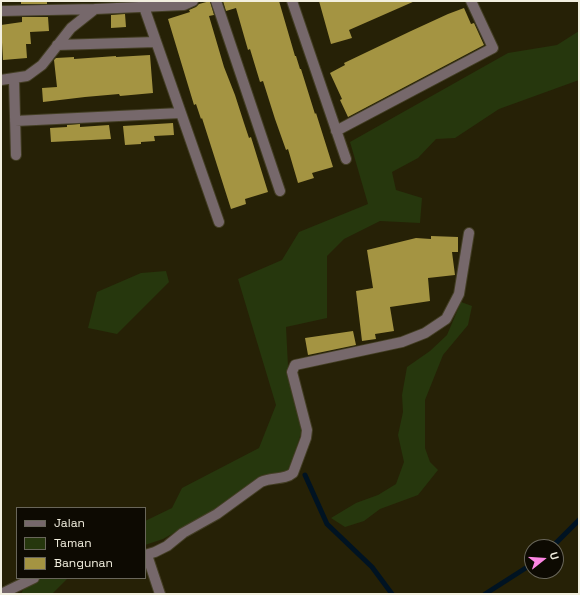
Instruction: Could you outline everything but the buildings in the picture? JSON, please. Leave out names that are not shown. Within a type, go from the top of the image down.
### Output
[{"type":"street","points":[[216,1],[280,192]]},
{"type":"street","points":[[292,1],[346,159]]},
{"type":"street","points":[[336,132],[493,48],[471,1]]},
{"type":"street","points":[[1,11],[144,7],[187,2]]},
{"type":"street","points":[[144,7],[219,222]]},
{"type":"street","points":[[1,80],[27,76],[42,65],[71,28],[95,9]]},
{"type":"street","points":[[57,45],[156,42]]},
{"type":"street","points":[[14,78],[16,155]]},
{"type":"street","points":[[15,121],[181,113]]},
{"type":"street","points":[[160,594],[146,555],[167,546],[183,533],[217,514],[261,482],[268,479],[289,476],[293,473],[306,438],[307,430],[292,372],[295,365],[402,342],[426,333],[446,319],[459,294],[469,233]]},
{"type":"street","points":[[1,594],[32,579]]},
{"type":"green space","points":[[579,31],[579,80],[499,109],[455,138],[436,139],[418,158],[392,172],[396,190],[422,198],[420,223],[380,221],[344,239],[327,256],[327,318],[286,327],[288,366],[302,430],[287,472],[262,475],[216,509],[163,539],[146,545],[146,521],[172,508],[182,488],[259,448],[276,405],[238,279],[282,260],[299,232],[368,204],[350,142],[508,53],[557,45]]},
{"type":"green space","points":[[166,271],[169,282],[117,334],[88,328],[97,292],[141,273]]},
{"type":"green space","points":[[461,302],[472,306],[468,325],[443,355],[425,400],[425,448],[430,462],[438,470],[418,495],[380,509],[364,521],[345,527],[331,518],[356,503],[378,495],[396,484],[404,462],[398,435],[403,412],[402,395],[407,367],[430,351],[447,335]]},
{"type":"green space","points":[[28,579],[67,579],[52,594],[21,594]]},
{"type":"waterway","points":[[305,475],[327,524],[372,567],[392,594]]},
{"type":"waterway","points":[[560,539],[579,520]]},
{"type":"waterway","points":[[485,594],[524,569]]}]
